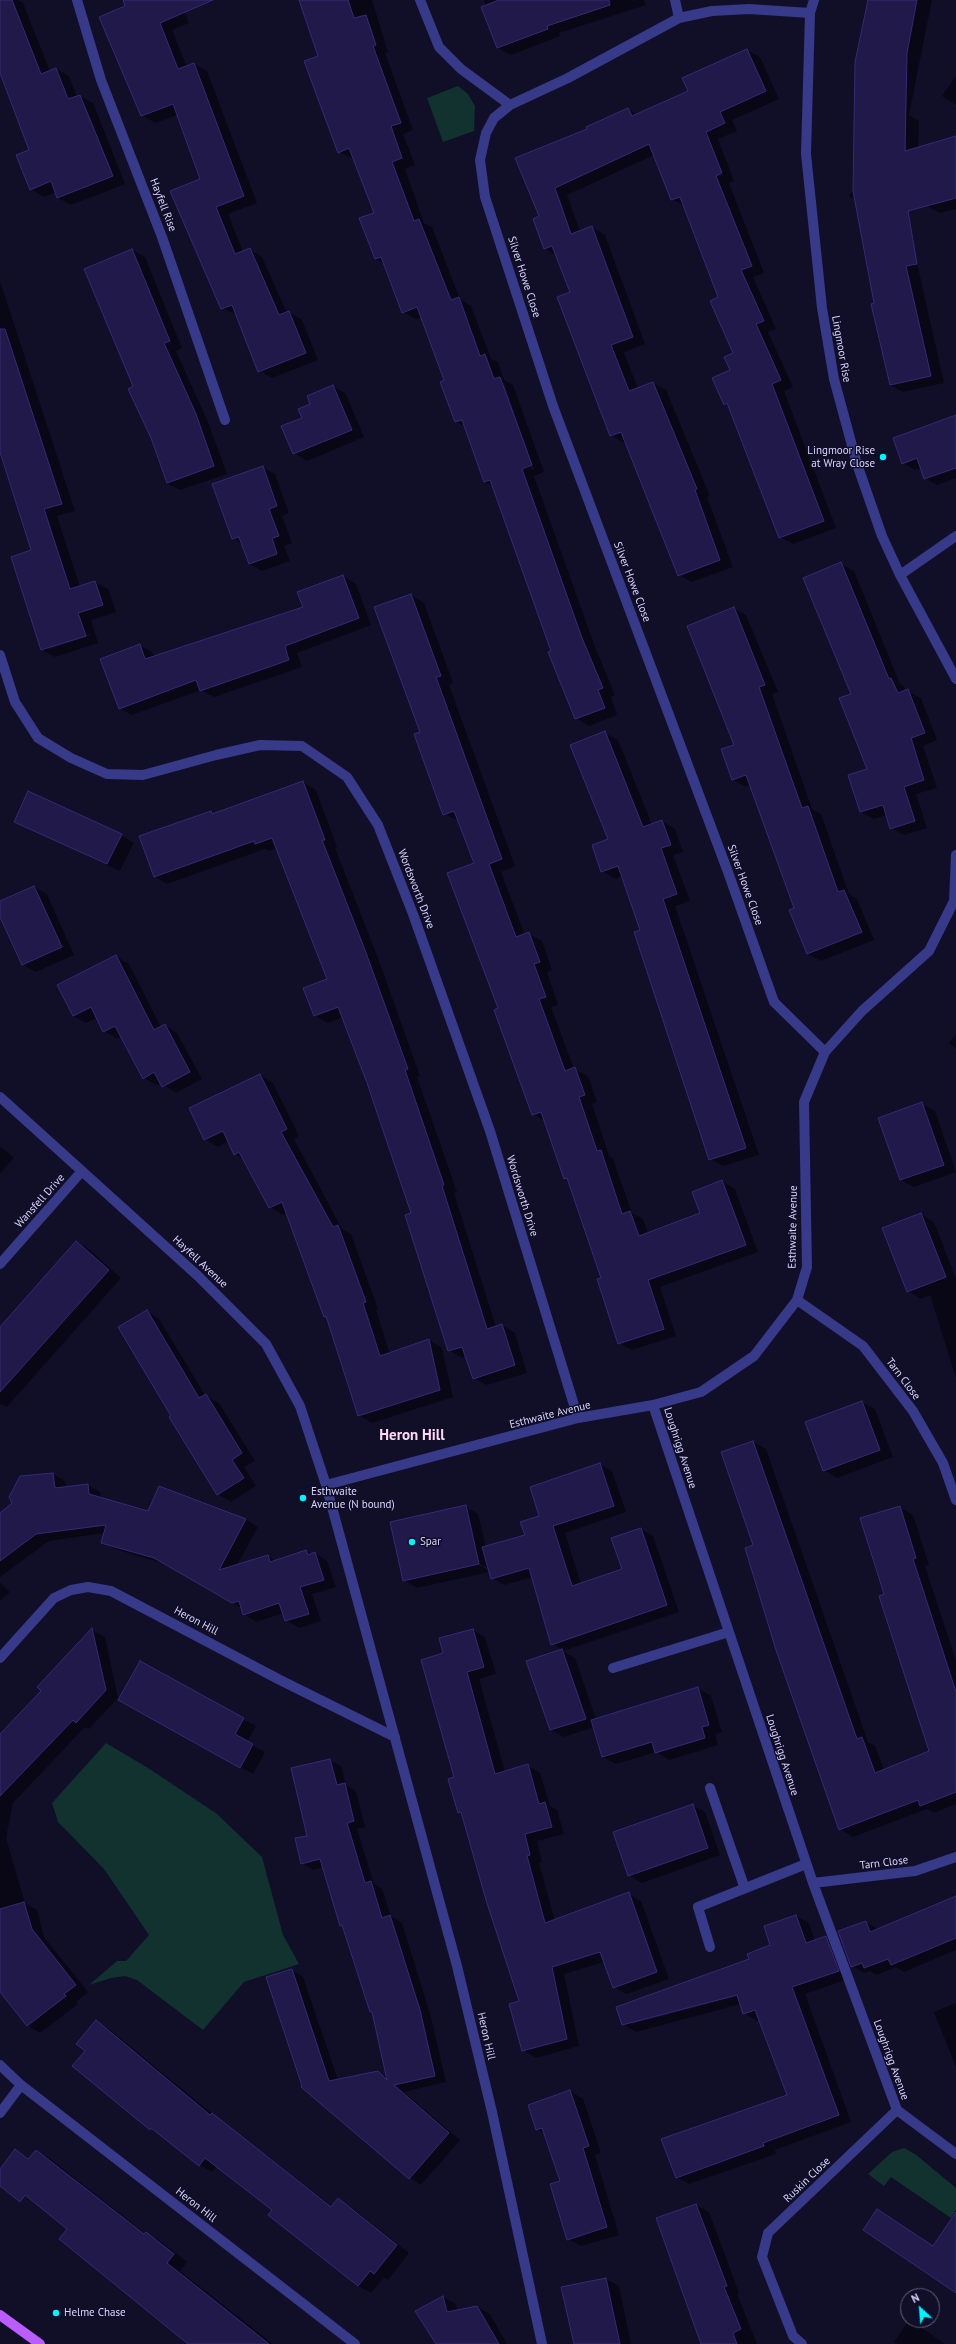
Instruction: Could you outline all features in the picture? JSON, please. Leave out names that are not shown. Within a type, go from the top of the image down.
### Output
[{"type":"main road","points":[[0,2315],[39,2344]]},
{"type":"street","name":"Hayfell Rise","points":[[77,0],[101,80],[162,237],[225,420]]},
{"type":"street","points":[[420,0],[439,48],[461,69],[510,105]]},
{"type":"street","points":[[675,0],[679,18]]},
{"type":"street","name":"Lingmoor Rise","points":[[814,0],[810,13],[806,154],[822,308],[834,379],[857,464],[882,536],[900,575],[956,679]]},
{"type":"street","name":"Silver Howe Close","points":[[810,13],[749,9],[712,11],[679,18],[568,78],[510,105],[494,118],[486,133],[480,160],[485,197],[553,406],[728,872],[774,1002],[825,1052]]},
{"type":"street","points":[[900,575],[956,536]]},
{"type":"street","name":"Wordsworth Drive","points":[[0,655],[15,702],[38,738],[71,758],[107,774],[143,775],[216,755],[260,745],[302,746],[347,777],[378,825],[416,922],[490,1131],[578,1418]]},
{"type":"street","name":"Esthwaite Avenue","points":[[326,1485],[578,1418],[653,1405],[701,1392],[754,1356],[797,1300],[807,1267],[804,1102],[825,1052],[862,1011],[929,951],[954,901],[956,856]]},
{"type":"street","name":"Hayfell Avenue","points":[[0,1097],[198,1276],[266,1344],[300,1406],[326,1485]]},
{"type":"street","name":"Wansfell Drive","points":[[0,1264],[82,1171]]},
{"type":"street","name":"Tarn Close","points":[[797,1300],[863,1346],[913,1412],[943,1463],[956,1500]]},
{"type":"street","name":"Loughrigg Avenue","points":[[653,1405],[806,1864],[897,2110]]},
{"type":"street","name":"Heron Hill","points":[[326,1485],[457,1966],[492,2112],[542,2344]]},
{"type":"street","name":"Heron Hill","points":[[0,1658],[54,1598],[71,1590],[88,1587],[111,1591],[280,1680],[395,1737]]},
{"type":"street","points":[[613,1668],[729,1632]]},
{"type":"street","points":[[710,1788],[744,1886]]},
{"type":"street","name":"Tarn Close","points":[[813,1883],[915,1871],[956,1857]]},
{"type":"street","points":[[710,1947],[698,1907],[744,1886],[806,1864]]},
{"type":"street","name":"Heron Hill","points":[[0,2065],[22,2086],[355,2344]]},
{"type":"street","points":[[0,2113],[22,2086]]},
{"type":"street","points":[[897,2110],[956,2154]]},
{"type":"street","name":"Ruskin Close","points":[[802,2344],[793,2336],[762,2257],[768,2233],[897,2110]]},
{"type":"green space","points":[[458,86],[468,94],[475,106],[474,131],[443,142],[427,98]]},
{"type":"green space","points":[[106,1743],[148,1768],[217,1814],[262,1857],[283,1935],[299,1964],[244,1982],[203,2030],[137,1980],[125,1976],[111,1978],[89,1985],[117,1961],[126,1961],[149,1935],[104,1869],[58,1822],[52,1803]]},
{"type":"green space","points":[[904,2148],[915,2154],[956,2188],[956,2210],[951,2218],[891,2177],[884,2186],[868,2174],[892,2152]]},
{"type":"building","points":[[0,0],[12,0],[41,74],[56,68],[68,99],[80,95],[113,176],[57,198],[51,181],[30,190],[16,155],[29,150],[0,73]]},
{"type":"building","points":[[123,0],[213,0],[160,23],[178,69],[194,63],[244,196],[216,207],[235,254],[250,248],[279,315],[289,311],[306,353],[258,372],[232,305],[221,309],[170,191],[200,179],[173,104],[141,116],[99,17],[125,6]]},
{"type":"building","points":[[299,0],[348,0],[354,18],[366,15],[376,45],[373,46],[401,123],[391,126],[402,158],[392,162],[414,221],[419,219],[451,300],[459,297],[480,356],[485,354],[494,379],[500,377],[532,465],[522,469],[582,638],[603,688],[598,690],[605,708],[575,719],[548,652],[551,651],[490,480],[484,482],[462,420],[455,422],[440,382],[444,380],[417,307],[402,313],[381,257],[375,259],[359,218],[374,213],[349,148],[338,153],[304,61],[318,56]]},
{"type":"building","points":[[499,0],[609,0],[610,5],[547,26],[548,29],[497,48],[481,7]]},
{"type":"building","points":[[868,0],[917,0],[907,53],[905,151],[956,136],[956,198],[908,211],[917,264],[906,266],[931,376],[890,385],[871,304],[874,303],[853,191],[855,62]]},
{"type":"building","points":[[747,49],[766,91],[720,112],[725,123],[706,132],[722,173],[716,176],[752,266],[741,270],[764,321],[756,324],[781,380],[772,384],[824,521],[779,538],[727,403],[724,405],[712,378],[730,370],[724,357],[733,353],[710,301],[718,297],[680,197],[671,200],[649,144],[555,188],[571,234],[592,226],[633,337],[611,345],[629,391],[653,382],[697,489],[695,490],[720,560],[678,576],[621,432],[610,436],[557,297],[570,292],[552,246],[544,249],[533,219],[539,216],[515,158],[587,129],[586,127],[628,108],[632,116],[688,91],[682,78]]},
{"type":"building","points":[[132,249],[170,341],[164,343],[196,414],[214,466],[167,483],[151,438],[128,389],[133,386],[84,269]]},
{"type":"building","points":[[0,329],[5,329],[62,504],[44,509],[70,589],[95,581],[103,605],[78,613],[86,636],[41,650],[11,557],[31,550],[0,452]]},
{"type":"building","points":[[333,385],[352,430],[293,454],[281,426],[302,418],[298,409],[310,404],[307,396]]},
{"type":"building","points":[[956,415],[956,468],[924,479],[917,458],[902,464],[893,438]]},
{"type":"building","points":[[263,466],[277,506],[269,509],[279,536],[272,538],[277,554],[249,564],[239,537],[232,539],[212,484]]},
{"type":"building","points":[[841,562],[889,679],[891,678],[898,693],[908,689],[925,733],[911,738],[924,780],[904,787],[915,821],[890,829],[883,805],[860,812],[848,775],[867,769],[839,698],[851,694],[803,578]]},
{"type":"building","points":[[343,575],[359,618],[285,646],[289,660],[200,691],[196,680],[119,709],[100,659],[140,644],[145,659],[303,607],[297,592]]},
{"type":"building","points":[[411,594],[441,676],[436,677],[502,859],[489,864],[516,937],[529,932],[540,962],[534,964],[546,997],[539,999],[565,1071],[575,1067],[585,1095],[579,1097],[597,1151],[601,1150],[622,1214],[630,1211],[639,1236],[700,1213],[692,1192],[722,1180],[746,1245],[648,1280],[664,1329],[618,1344],[597,1279],[601,1278],[567,1178],[564,1179],[541,1112],[532,1115],[494,1010],[498,1008],[447,873],[474,863],[454,811],[443,815],[414,734],[420,732],[374,607]]},
{"type":"building","points":[[734,607],[765,685],[759,687],[802,808],[808,806],[838,892],[844,890],[862,932],[807,954],[789,910],[794,908],[746,775],[732,780],[721,749],[734,745],[687,626]]},
{"type":"building","points":[[605,731],[643,827],[662,820],[671,845],[661,848],[677,894],[663,899],[746,1148],[709,1160],[634,932],[640,930],[618,866],[601,872],[592,845],[608,839],[570,745]]},
{"type":"building","points":[[303,781],[325,840],[322,840],[365,950],[408,1069],[405,1070],[444,1185],[442,1186],[487,1329],[502,1324],[515,1365],[473,1379],[462,1347],[448,1351],[405,1215],[411,1213],[367,1083],[338,1007],[314,1016],[303,988],[327,979],[272,838],[255,844],[254,841],[154,877],[139,836],[211,811],[212,814]]},
{"type":"building","points":[[28,791],[122,834],[107,864],[14,822]]},
{"type":"building","points":[[34,886],[62,947],[22,965],[0,917],[0,901]]},
{"type":"building","points":[[116,955],[154,1030],[165,1024],[190,1072],[162,1087],[154,1072],[143,1079],[115,1026],[103,1032],[91,1007],[73,1016],[57,985]]},
{"type":"building","points":[[260,1074],[287,1129],[281,1132],[333,1227],[338,1225],[366,1302],[363,1303],[380,1356],[429,1339],[440,1390],[358,1416],[326,1316],[324,1317],[282,1202],[269,1208],[239,1152],[234,1155],[223,1131],[204,1140],[189,1108]]},
{"type":"building","points":[[922,1102],[944,1165],[900,1180],[878,1118]]},
{"type":"building","points":[[921,1213],[946,1277],[907,1292],[882,1228]]},
{"type":"building","points":[[76,1241],[109,1270],[0,1392],[0,1327]]},
{"type":"building","points":[[147,1310],[199,1398],[206,1394],[242,1453],[232,1460],[244,1478],[217,1495],[169,1417],[171,1416],[118,1327]]},
{"type":"building","points":[[862,1401],[880,1450],[823,1471],[805,1422]]},
{"type":"building","points":[[753,1441],[857,1739],[862,1737],[875,1773],[929,1751],[879,1596],[884,1594],[860,1518],[900,1506],[916,1558],[913,1559],[956,1692],[956,1792],[920,1806],[918,1800],[839,1830],[776,1650],[745,1548],[753,1545],[721,1452]]},
{"type":"building","points":[[600,1463],[614,1506],[553,1526],[572,1586],[622,1569],[611,1538],[641,1528],[667,1605],[551,1645],[529,1568],[491,1579],[482,1547],[525,1535],[520,1522],[539,1516],[530,1487]]},
{"type":"building","points":[[53,1473],[55,1488],[88,1484],[89,1494],[148,1511],[159,1486],[246,1519],[219,1570],[268,1555],[270,1562],[306,1550],[308,1555],[315,1552],[324,1580],[300,1587],[309,1614],[285,1621],[279,1603],[243,1615],[239,1601],[232,1603],[154,1558],[101,1543],[106,1525],[36,1534],[0,1561],[0,1513],[12,1503],[9,1497],[20,1476]]},
{"type":"building","points":[[466,1505],[479,1564],[403,1581],[390,1522]]},
{"type":"building","points":[[92,1628],[106,1690],[76,1723],[73,1720],[0,1796],[0,1734],[41,1691],[37,1687]]},
{"type":"building","points":[[473,1629],[484,1667],[467,1672],[495,1774],[528,1764],[539,1804],[545,1802],[552,1827],[525,1834],[530,1855],[527,1856],[545,1923],[629,1892],[657,1972],[613,1988],[600,1952],[552,1967],[567,2039],[522,2051],[509,2004],[519,2001],[486,1900],[461,1812],[458,1813],[448,1779],[454,1777],[421,1660],[443,1653],[439,1638]]},
{"type":"building","points":[[562,1649],[586,1719],[550,1730],[526,1661]]},
{"type":"building","points":[[140,1661],[244,1718],[235,1734],[253,1744],[240,1768],[118,1700]]},
{"type":"building","points":[[698,1687],[709,1725],[702,1727],[705,1738],[655,1753],[652,1742],[602,1757],[591,1720]]},
{"type":"building","points":[[330,1759],[337,1785],[345,1783],[354,1821],[347,1823],[365,1883],[371,1881],[382,1918],[390,1915],[420,2010],[435,2076],[394,2085],[449,2133],[409,2179],[301,2087],[302,2086],[266,1977],[292,1969],[329,2081],[378,2071],[387,2080],[372,2012],[370,2012],[342,1925],[340,1926],[320,1859],[301,1864],[295,1838],[307,1836],[291,1768]]},
{"type":"building","points":[[693,1804],[708,1848],[628,1876],[613,1832]]},
{"type":"building","points":[[956,1896],[956,1938],[891,1965],[888,1959],[864,1968],[862,1963],[851,1967],[838,1931],[866,1921],[870,1932]]},
{"type":"building","points":[[24,1902],[32,1929],[76,1985],[64,1994],[66,1996],[27,2026],[0,1992],[0,1909]]},
{"type":"building","points":[[796,1915],[806,1943],[826,1936],[839,1971],[792,1987],[839,2115],[763,2143],[764,2146],[676,2178],[661,2139],[787,2095],[755,2010],[743,2014],[737,1995],[622,2025],[616,2007],[749,1959],[747,1954],[770,1945],[764,1926]]},
{"type":"building","points":[[96,2020],[210,2115],[212,2113],[331,2207],[338,2198],[397,2245],[374,2274],[370,2271],[358,2286],[268,2215],[272,2210],[205,2158],[199,2166],[151,2128],[150,2130],[72,2066],[85,2051],[76,2044]]},
{"type":"building","points":[[570,2090],[589,2146],[583,2148],[607,2227],[567,2240],[550,2184],[560,2181],[542,2128],[536,2130],[528,2105]]},
{"type":"building","points":[[15,2149],[28,2159],[36,2150],[144,2234],[146,2232],[174,2254],[167,2263],[269,2344],[188,2344],[59,2239],[67,2229],[25,2195],[20,2202],[0,2186],[0,2169]]},
{"type":"building","points":[[696,2204],[727,2286],[724,2287],[741,2329],[733,2333],[737,2344],[701,2344],[656,2218]]},
{"type":"building","points":[[877,2209],[933,2246],[956,2212],[956,2293],[863,2230]]},
{"type":"building","points":[[606,2278],[620,2344],[574,2344],[561,2287]]},
{"type":"building","points":[[443,2296],[447,2312],[477,2306],[499,2344],[436,2344],[415,2311]]},
{"type":"place","name":"Lingmoor Rise at Wray Close","points":[[883,457]]},
{"type":"place","name":"Esthwaite Avenue (N bound)","points":[[303,1498]]},
{"type":"place","name":"Spar","points":[[412,1542]]},
{"type":"place","name":"Helme Chase","points":[[56,2313]]},
{"type":"district","name":"Heron Hill","points":[[412,1436]]}]
